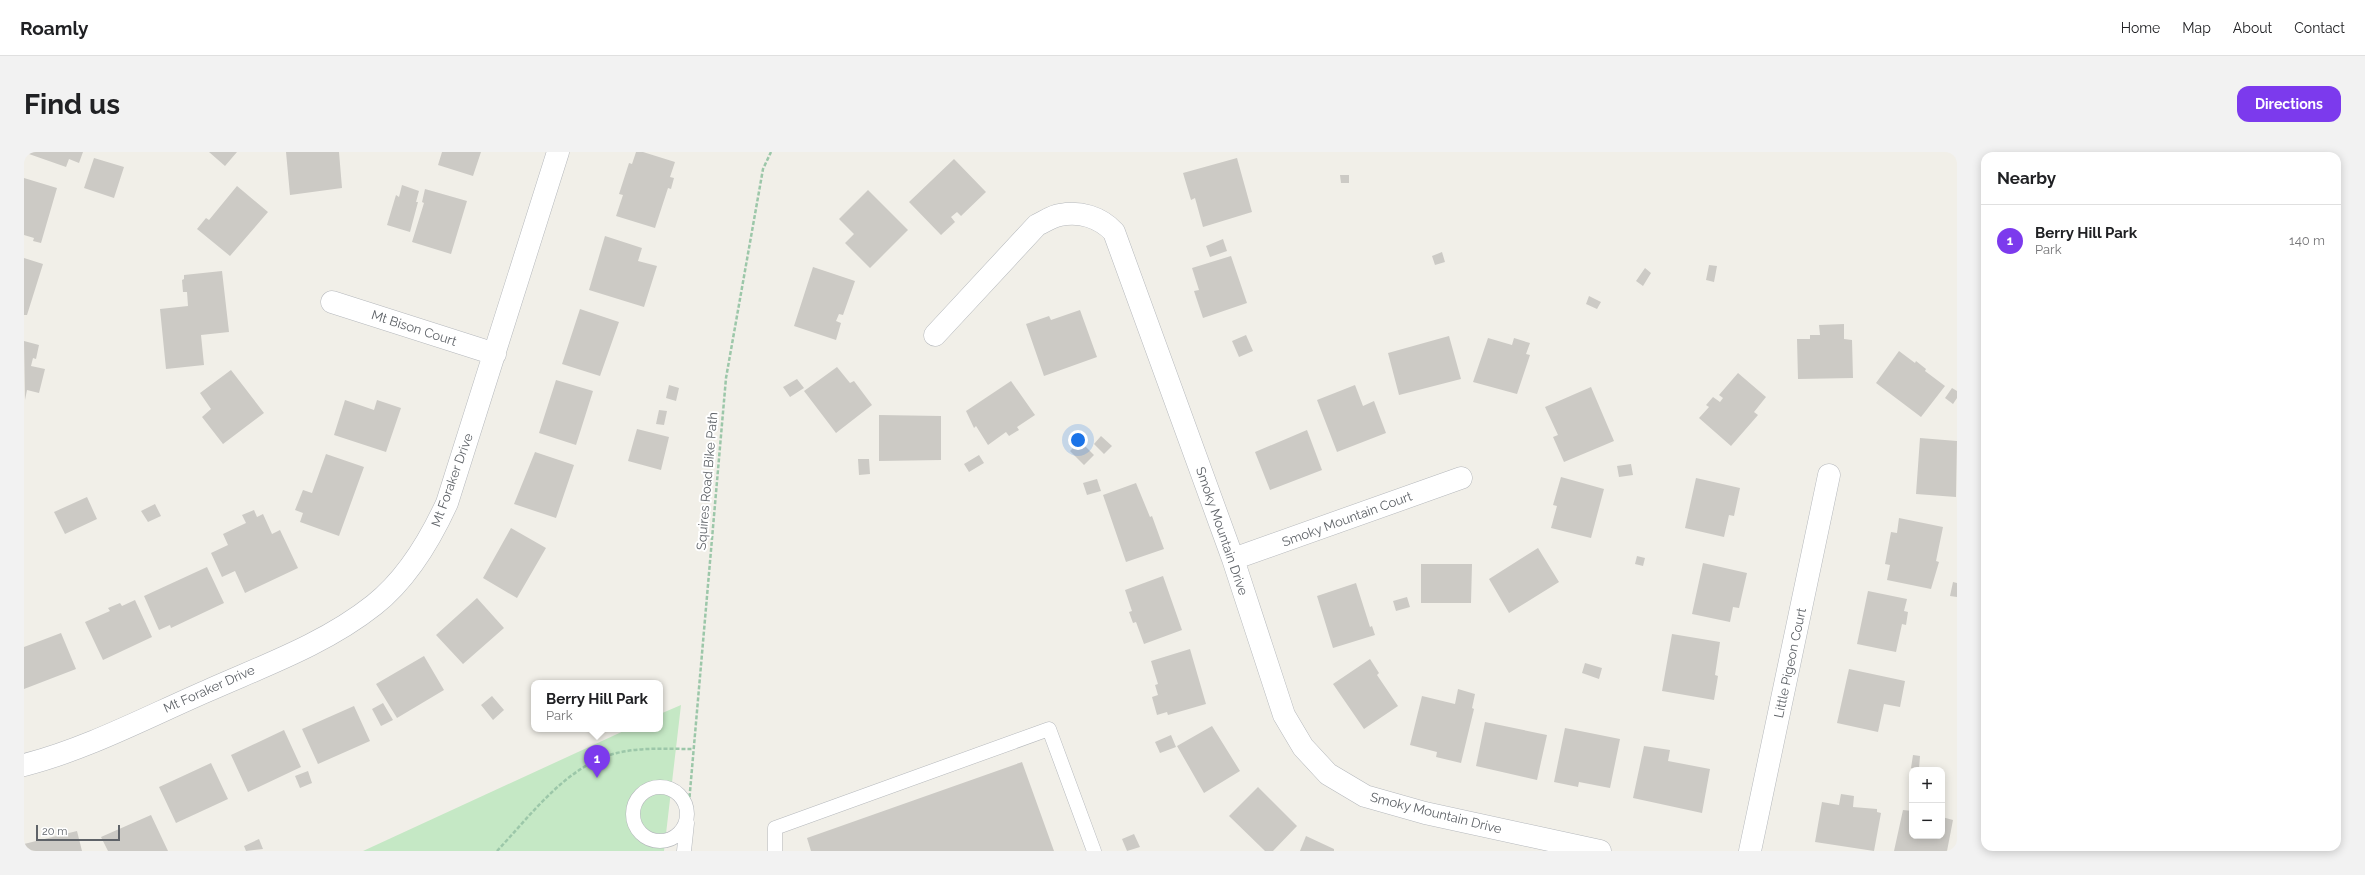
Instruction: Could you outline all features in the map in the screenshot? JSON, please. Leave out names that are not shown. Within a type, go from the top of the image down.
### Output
[{"type":"street","name":"Mt Foraker Drive","points":[[24,764],[42,760],[103,737],[310,644],[350,623],[374,605],[397,583],[432,535],[447,503],[558,152]]},
{"type":"street","name":"Smoky Mountain Drive","points":[[935,335],[1037,225],[1059,215],[1082,215],[1093,217],[1108,226],[1114,232],[1233,559],[1284,714],[1303,747],[1328,774],[1365,796],[1425,813],[1600,851]]},
{"type":"street","name":"Mt Bison Court","points":[[332,302],[495,354]]},
{"type":"street","name":"Little Pigeon Court","points":[[1750,851],[1829,475]]},
{"type":"street","name":"Smoky Mountain Court","points":[[1233,559],[1461,478]]},
{"type":"lane","points":[[775,851],[775,828],[1049,729],[1094,851]]},
{"type":"lane","points":[[684,851],[688,815]]},
{"type":"path","name":"Squires Road Bike Path","points":[[688,815],[726,378],[763,169],[770,152]]},
{"type":"path","points":[[497,851],[563,783],[589,764],[616,753],[651,748],[694,749]]},
{"type":"green space","points":[[681,705],[664,851],[363,851],[621,732],[663,732],[663,713]]},
{"type":"building","points":[[30,152],[83,152],[79,163],[69,159],[66,167],[29,154]]},
{"type":"building","points":[[209,152],[237,152],[225,166]]},
{"type":"building","points":[[286,152],[339,152],[342,188],[290,195]]},
{"type":"building","points":[[442,152],[481,152],[473,176],[438,165]]},
{"type":"building","points":[[636,152],[643,152],[675,162],[670,177],[674,178],[671,189],[668,188],[655,228],[616,216],[623,195],[619,194],[629,163],[632,164]]},
{"type":"building","points":[[94,158],[124,167],[114,198],[84,188]]},
{"type":"building","points":[[1237,158],[1252,212],[1203,227],[1195,198],[1191,200],[1183,173]]},
{"type":"building","points":[[954,159],[986,192],[961,216],[957,212],[951,217],[955,222],[941,235],[909,202]]},
{"type":"building","points":[[1340,175],[1349,175],[1349,183],[1341,183]]},
{"type":"building","points":[[24,178],[57,188],[41,243],[33,241],[34,238],[24,235]]},
{"type":"building","points":[[402,185],[419,191],[416,202],[418,202],[410,232],[387,225],[396,195],[399,197]]},
{"type":"building","points":[[237,186],[268,212],[230,256],[197,229],[206,218],[209,220]]},
{"type":"building","points":[[425,189],[467,201],[451,254],[412,242],[424,203],[422,202]]},
{"type":"building","points":[[868,190],[908,230],[870,268],[845,243],[854,234],[839,219]]},
{"type":"building","points":[[605,236],[642,248],[638,261],[657,266],[644,307],[589,290]]},
{"type":"building","points":[[1223,239],[1227,251],[1210,257],[1206,246]]},
{"type":"building","points":[[1442,252],[1445,262],[1435,265],[1432,256]]},
{"type":"building","points":[[1231,256],[1247,303],[1203,318],[1194,291],[1199,290],[1192,268]]},
{"type":"building","points":[[24,258],[43,264],[27,315],[24,315]]},
{"type":"building","points":[[1709,265],[1717,266],[1714,282],[1706,280]]},
{"type":"building","points":[[813,267],[855,281],[843,315],[839,314],[836,321],[841,323],[836,340],[794,326]]},
{"type":"building","points":[[1645,268],[1651,273],[1643,286],[1636,281]]},
{"type":"building","points":[[222,271],[229,332],[201,335],[204,365],[166,369],[160,309],[188,306],[187,292],[183,292],[182,280],[184,279],[184,275]]},
{"type":"building","points":[[1589,296],[1601,302],[1597,309],[1586,304]]},
{"type":"building","points":[[580,309],[619,322],[600,376],[562,364]]},
{"type":"building","points":[[1080,310],[1097,357],[1044,376],[1026,324],[1049,316],[1051,320]]},
{"type":"building","points":[[1844,324],[1844,339],[1852,340],[1853,378],[1798,379],[1797,339],[1810,339],[1810,335],[1820,335],[1819,325]]},
{"type":"building","points":[[1246,335],[1253,351],[1239,357],[1232,341]]},
{"type":"building","points":[[1449,336],[1461,379],[1399,395],[1388,353]]},
{"type":"building","points":[[1488,338],[1512,345],[1514,338],[1530,343],[1526,354],[1530,355],[1517,394],[1473,382]]},
{"type":"building","points":[[24,341],[39,345],[36,359],[33,358],[31,366],[45,369],[39,393],[27,390],[25,400]]},
{"type":"building","points":[[1899,351],[1915,363],[1916,361],[1926,369],[1925,371],[1945,386],[1921,417],[1876,383]]},
{"type":"building","points":[[837,367],[850,383],[854,381],[872,405],[836,433],[804,391]]},
{"type":"building","points":[[231,370],[264,413],[223,444],[202,417],[211,409],[200,393]]},
{"type":"building","points":[[1738,373],[1766,397],[1754,412],[1758,415],[1731,446],[1699,418],[1709,407],[1706,405],[1713,397],[1720,402],[1723,398],[1719,395]]},
{"type":"building","points":[[797,379],[804,388],[790,397],[783,387]]},
{"type":"building","points":[[556,380],[593,391],[576,445],[539,433]]},
{"type":"building","points":[[1011,381],[1035,415],[1017,427],[1019,430],[1009,436],[1006,432],[988,445],[976,426],[974,428],[966,411]]},
{"type":"building","points":[[669,385],[679,388],[676,401],[666,398]]},
{"type":"building","points":[[1355,385],[1363,406],[1374,401],[1386,433],[1337,452],[1317,400]]},
{"type":"building","points":[[1591,387],[1614,441],[1564,462],[1553,437],[1558,435],[1545,407]]},
{"type":"building","points":[[1952,388],[1957,391],[1957,398],[1953,404],[1945,398]]},
{"type":"building","points":[[345,400],[374,410],[377,400],[401,408],[386,452],[334,435]]},
{"type":"building","points":[[659,410],[667,411],[664,425],[656,424]]},
{"type":"building","points":[[879,415],[941,416],[941,460],[879,461]]},
{"type":"building","points":[[637,429],[669,437],[661,470],[628,461]]},
{"type":"building","points":[[1307,430],[1322,470],[1270,490],[1255,452]]},
{"type":"building","points":[[1101,436],[1112,446],[1104,454],[1094,444]]},
{"type":"building","points":[[1920,438],[1957,441],[1956,497],[1916,494]]},
{"type":"building","points":[[1080,441],[1094,455],[1084,465],[1070,451]]},
{"type":"building","points":[[535,452],[574,465],[556,518],[514,504]]},
{"type":"building","points":[[326,454],[364,467],[339,536],[300,522],[303,513],[295,510],[303,490],[312,493]]},
{"type":"building","points":[[979,455],[984,463],[969,472],[964,464]]},
{"type":"building","points":[[858,459],[869,459],[870,474],[859,475]]},
{"type":"building","points":[[1631,464],[1633,475],[1619,477],[1617,466]]},
{"type":"building","points":[[1561,477],[1604,489],[1591,538],[1551,528],[1557,506],[1553,505]]},
{"type":"building","points":[[1696,478],[1740,488],[1734,516],[1729,515],[1724,537],[1685,528]]},
{"type":"building","points":[[1097,479],[1101,491],[1087,495],[1083,483]]},
{"type":"building","points":[[1136,483],[1150,517],[1152,516],[1164,549],[1126,562],[1103,495]]},
{"type":"building","points":[[87,497],[97,519],[65,534],[54,512]]},
{"type":"building","points":[[155,504],[161,516],[148,522],[141,511]]},
{"type":"building","points":[[254,510],[257,517],[263,514],[272,534],[280,530],[298,568],[245,593],[235,571],[222,577],[211,553],[228,545],[223,534],[246,523],[242,515]]},
{"type":"building","points":[[1899,518],[1943,527],[1936,561],[1939,562],[1931,589],[1887,580],[1890,565],[1885,564],[1891,532],[1897,533]]},
{"type":"building","points":[[511,528],[546,548],[517,598],[483,578]]},
{"type":"building","points":[[1538,548],[1559,582],[1509,613],[1489,579]]},
{"type":"building","points":[[1637,556],[1645,558],[1643,566],[1635,564]]},
{"type":"building","points":[[1703,563],[1747,573],[1739,608],[1733,607],[1730,622],[1692,614]]},
{"type":"building","points":[[1421,564],[1472,564],[1471,603],[1421,603]]},
{"type":"building","points":[[207,567],[224,603],[171,628],[170,625],[159,630],[144,596]]},
{"type":"building","points":[[1163,576],[1182,630],[1144,644],[1136,622],[1133,623],[1129,612],[1132,611],[1125,590]]},
{"type":"building","points":[[1953,582],[1957,583],[1957,597],[1950,596]]},
{"type":"building","points":[[1356,583],[1370,627],[1372,626],[1375,635],[1333,648],[1317,596]]},
{"type":"building","points":[[1868,591],[1907,599],[1904,611],[1908,612],[1906,625],[1902,624],[1896,652],[1857,644]]},
{"type":"building","points":[[1407,597],[1410,607],[1396,611],[1393,601]]},
{"type":"building","points":[[477,598],[504,628],[463,664],[436,635]]},
{"type":"building","points":[[135,600],[152,637],[103,660],[85,622],[110,611],[108,608],[120,603],[122,606]]},
{"type":"building","points":[[61,633],[76,669],[24,689],[24,647]]},
{"type":"building","points":[[1672,634],[1720,642],[1715,675],[1718,676],[1714,700],[1662,691]]},
{"type":"building","points":[[1190,649],[1206,704],[1168,715],[1167,712],[1157,715],[1152,697],[1158,695],[1155,685],[1158,684],[1151,661]]},
{"type":"building","points":[[424,656],[444,690],[397,718],[376,684]]},
{"type":"building","points":[[1370,659],[1379,673],[1377,675],[1398,706],[1364,729],[1333,684]]},
{"type":"building","points":[[1585,663],[1602,668],[1599,679],[1582,673]]},
{"type":"building","points":[[1849,669],[1905,681],[1900,707],[1884,704],[1878,732],[1837,723]]},
{"type":"building","points":[[1458,689],[1475,694],[1472,708],[1474,709],[1461,763],[1436,757],[1437,752],[1410,745],[1422,696],[1455,704]]},
{"type":"building","points":[[492,696],[504,710],[493,720],[481,705]]},
{"type":"building","points":[[383,703],[393,720],[381,726],[372,709]]},
{"type":"building","points":[[354,706],[370,741],[318,764],[302,729]]},
{"type":"building","points":[[1485,722],[1547,735],[1537,780],[1476,766]]},
{"type":"building","points":[[1212,726],[1240,771],[1204,793],[1177,746]]},
{"type":"building","points":[[1565,728],[1620,739],[1610,788],[1579,782],[1578,787],[1554,782]]},
{"type":"building","points":[[284,730],[301,767],[248,792],[231,755]]},
{"type":"building","points":[[1171,735],[1176,747],[1160,753],[1155,742]]},
{"type":"building","points":[[1644,746],[1670,750],[1668,761],[1710,769],[1702,813],[1633,798]]},
{"type":"building","points":[[1913,755],[1920,756],[1919,767],[1911,767]]},
{"type":"building","points":[[1022,762],[1054,851],[811,851],[807,838]]},
{"type":"building","points":[[211,763],[228,799],[176,823],[159,787]]},
{"type":"building","points":[[308,771],[312,783],[300,788],[295,776]]},
{"type":"building","points":[[1258,787],[1297,826],[1273,851],[1265,851],[1229,816]]},
{"type":"building","points":[[1841,794],[1854,796],[1853,807],[1877,809],[1877,812],[1881,813],[1874,851],[1815,842],[1822,802],[1839,805]]},
{"type":"building","points":[[1903,810],[1909,811],[1909,839],[1945,839],[1945,818],[1953,820],[1947,851],[1894,851]]},
{"type":"building","points":[[151,815],[168,851],[108,851],[101,837]]},
{"type":"building","points":[[77,831],[82,851],[24,851],[24,844]]},
{"type":"building","points":[[1134,834],[1140,847],[1127,851],[1122,839]]},
{"type":"building","points":[[1306,836],[1334,849],[1334,851],[1300,851]]},
{"type":"building","points":[[259,839],[263,849],[246,851],[244,846]]},
{"type":"place","name":"Berry Hill Park","points":[[597,778]]}]
